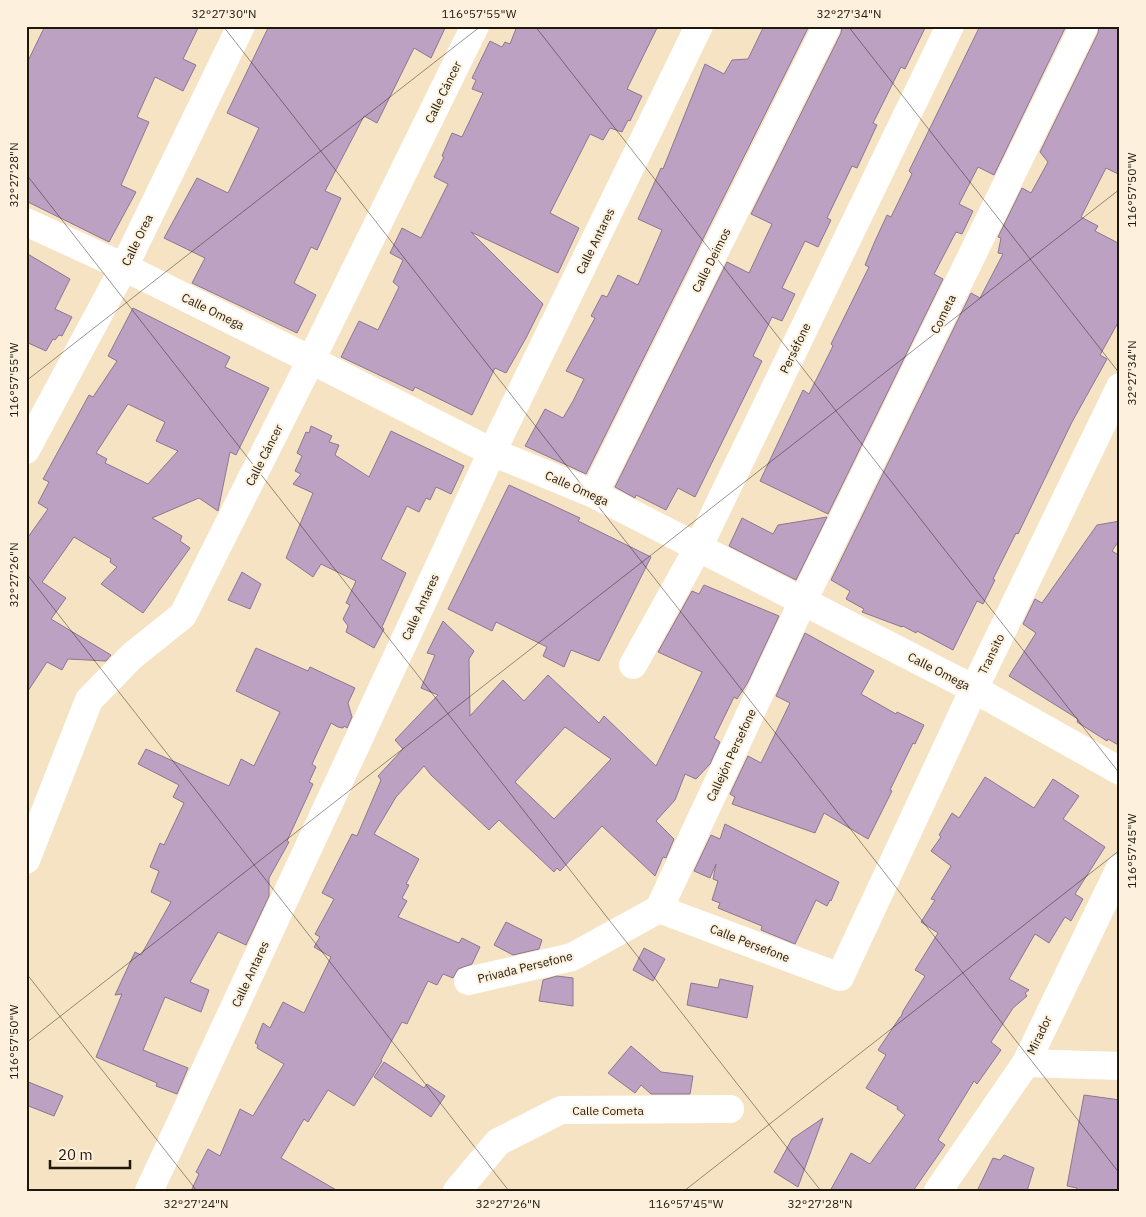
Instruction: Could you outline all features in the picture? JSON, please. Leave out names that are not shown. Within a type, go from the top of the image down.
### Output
[{"type":"street","name":"Calle Orea","points":[[26,450],[124,267],[242,26]]},
{"type":"street","name":"Calle Cáncer","points":[[26,860],[90,700],[132,656],[183,615],[475,26]]},
{"type":"street","name":"Calle Antares","points":[[149,1191],[492,452],[699,26]]},
{"type":"street","name":"Calle Deimos","points":[[594,494],[827,26]]},
{"type":"street","name":"Perséfone","points":[[633,666],[698,548],[950,26]]},
{"type":"street","name":"Cometa","points":[[803,601],[1084,26]]},
{"type":"street","name":"Calle Omega","points":[[26,222],[124,267],[492,452],[594,494],[974,690],[1120,771]]},
{"type":"street","name":"Transito","points":[[840,977],[974,690],[1120,387]]},
{"type":"street","name":"Callejón Persefone","points":[[659,909],[803,601]]},
{"type":"street","name":"Mirador","points":[[938,1191],[1026,1063],[1120,868]]},
{"type":"street","name":"Calle Persefone","points":[[659,909],[840,977]]},
{"type":"street","name":"Privada Persefone","points":[[468,981],[572,957],[659,909]]},
{"type":"street","points":[[1026,1063],[1120,1066]]},
{"type":"street","name":"Calle Cometa","points":[[457,1191],[498,1142],[561,1110],[730,1109]]},
{"type":"building","points":[[45,26],[199,26],[183,59],[196,65],[183,91],[155,77],[137,117],[149,122],[121,185],[136,192],[109,242],[26,201],[26,65]]},
{"type":"building","points":[[269,26],[446,26],[431,58],[414,48],[377,123],[364,116],[325,191],[341,198],[317,250],[311,247],[294,283],[316,295],[297,333],[192,283],[205,258],[164,238],[197,178],[228,193],[230,189],[259,128],[227,113]]},
{"type":"building","points":[[517,26],[658,26],[627,89],[642,96],[630,121],[628,120],[622,132],[610,128],[603,140],[590,134],[550,213],[579,228],[558,273],[471,232],[543,304],[506,373],[495,368],[472,415],[415,387],[413,391],[341,357],[359,321],[378,330],[399,287],[393,282],[403,260],[390,253],[402,228],[421,238],[448,184],[434,177],[444,157],[442,156],[452,133],[462,137],[483,93],[472,89],[476,80],[472,78],[490,41],[502,47],[505,42],[510,44]]},
{"type":"building","points":[[764,26],[809,26],[586,474],[525,446],[545,409],[563,418],[573,401],[584,379],[566,371],[595,318],[591,316],[602,295],[607,297],[618,275],[638,285],[662,230],[638,219],[661,168],[663,169],[705,64],[724,74],[732,60],[748,59]]},
{"type":"building","points":[[842,26],[926,26],[905,69],[901,67],[873,123],[877,125],[857,168],[852,166],[827,218],[831,220],[818,247],[805,241],[782,288],[795,294],[782,321],[772,317],[753,356],[762,361],[695,497],[678,488],[666,510],[636,495],[635,498],[615,487],[727,262],[749,273],[772,224],[751,214],[841,33]]},
{"type":"building","points":[[980,26],[1066,26],[994,175],[978,167],[959,204],[973,211],[962,234],[956,232],[934,274],[943,279],[828,514],[760,481],[803,390],[809,394],[833,346],[831,344],[869,267],[865,265],[875,241],[887,215],[891,217],[912,174],[909,171]]},
{"type":"building","points":[[1099,26],[1120,26],[1120,175],[1106,168],[1081,217],[1098,226],[1095,231],[1120,244],[1120,319],[1100,355],[1107,359],[1072,422],[1018,534],[1016,533],[993,579],[995,580],[983,604],[977,601],[953,650],[917,631],[916,633],[903,626],[862,612],[864,609],[846,599],[850,591],[831,580],[971,293],[980,298],[1003,254],[998,253],[1001,238],[998,237],[1022,188],[1031,193],[1048,162],[1040,152],[1098,33]]},
{"type":"building","points":[[26,253],[70,279],[55,309],[72,317],[62,336],[59,335],[55,340],[53,339],[46,351],[26,342]]},
{"type":"building","points":[[133,308],[230,357],[225,367],[269,388],[236,455],[230,452],[218,511],[199,498],[152,518],[182,536],[180,541],[190,548],[143,613],[101,584],[117,567],[110,562],[111,559],[74,537],[42,582],[66,598],[51,619],[111,655],[106,661],[68,659],[62,670],[47,662],[26,694],[26,540],[48,509],[38,503],[49,482],[43,479],[89,395],[93,397],[117,361],[108,356]],"holes":[[[128,404],[165,422],[156,441],[178,451],[148,484],[105,463],[107,459],[96,453]]]},
{"type":"building","points":[[311,426],[332,436],[329,442],[339,445],[335,455],[369,477],[391,431],[464,466],[451,494],[436,487],[430,500],[426,498],[419,512],[407,506],[381,559],[406,573],[382,627],[384,629],[374,648],[346,632],[348,626],[343,619],[350,605],[346,603],[356,581],[321,564],[313,577],[286,558],[313,493],[293,484],[301,474],[295,471],[302,456],[297,453],[306,432],[309,433]]},
{"type":"building","points":[[509,485],[580,518],[578,521],[651,557],[599,661],[571,650],[564,667],[543,656],[547,647],[496,622],[492,631],[448,609]]},
{"type":"building","points":[[827,517],[796,580],[729,546],[742,518],[773,534],[778,525]]},
{"type":"building","points":[[1120,521],[1120,539],[1112,551],[1120,556],[1120,746],[1108,739],[1107,741],[1077,722],[1078,719],[1009,676],[1036,633],[1023,624],[1035,599],[1042,603],[1097,525]]},
{"type":"building","points":[[242,572],[261,584],[250,609],[228,600]]},
{"type":"building","points":[[704,585],[779,616],[747,684],[737,699],[734,697],[714,738],[720,742],[710,764],[696,779],[685,774],[675,800],[656,821],[674,839],[666,858],[663,857],[655,876],[602,826],[560,871],[557,868],[554,872],[499,820],[489,830],[431,775],[424,766],[396,797],[374,834],[419,859],[406,884],[409,885],[402,898],[407,901],[398,917],[459,943],[462,938],[480,947],[472,964],[458,969],[453,978],[443,974],[437,985],[428,981],[407,1024],[402,1022],[382,1061],[354,1106],[328,1090],[308,1122],[304,1119],[281,1158],[338,1191],[191,1191],[199,1174],[196,1172],[208,1149],[220,1156],[240,1109],[253,1116],[284,1064],[257,1048],[258,1045],[255,1043],[263,1023],[270,1028],[283,1002],[304,1013],[331,957],[314,947],[320,937],[315,934],[334,899],[322,893],[352,834],[357,836],[381,780],[378,776],[403,749],[395,740],[438,695],[421,688],[435,655],[427,653],[443,621],[474,651],[469,659],[470,716],[503,680],[524,701],[548,675],[599,723],[604,716],[656,766],[702,672],[658,652],[692,591],[699,594]],"holes":[[[565,727],[611,759],[554,819],[515,782]]]},
{"type":"building","points":[[805,633],[874,671],[861,694],[896,714],[897,712],[924,725],[915,744],[913,743],[868,839],[824,813],[815,833],[732,804],[735,797],[730,794],[748,756],[761,763],[790,703],[776,696]]},
{"type":"building","points":[[256,648],[308,671],[310,667],[355,688],[348,703],[352,717],[347,728],[344,726],[343,728],[338,727],[331,723],[312,764],[316,767],[309,782],[313,784],[287,841],[289,842],[269,878],[269,896],[246,945],[218,932],[190,982],[209,990],[201,1012],[165,997],[143,1050],[188,1068],[177,1094],[156,1086],[157,1083],[96,1057],[122,994],[115,995],[135,952],[141,955],[171,902],[151,892],[159,871],[150,867],[160,843],[164,845],[184,803],[173,797],[179,785],[138,764],[146,749],[229,786],[241,759],[254,766],[280,712],[236,691]]},
{"type":"building","points":[[985,777],[1034,808],[1053,779],[1079,796],[1063,819],[1105,847],[1075,894],[1083,899],[1071,921],[1065,917],[1049,943],[1035,934],[1009,979],[1029,990],[1025,993],[1027,996],[1013,1008],[991,1042],[1001,1050],[977,1084],[974,1081],[938,1140],[945,1145],[913,1191],[830,1191],[851,1153],[870,1164],[905,1115],[897,1109],[898,1107],[866,1088],[886,1055],[878,1050],[901,1017],[925,976],[915,970],[938,933],[921,922],[935,900],[931,899],[951,866],[931,851],[941,837],[939,835],[952,813],[959,818]]},
{"type":"building","points":[[725,824],[839,882],[827,906],[816,900],[795,944],[761,930],[762,926],[718,908],[720,903],[712,900],[718,881],[713,879],[716,864],[710,878],[694,871],[711,835],[720,839]]},
{"type":"building","points":[[506,922],[542,940],[539,949],[513,955],[494,945]]},
{"type":"building","points":[[644,948],[665,959],[653,981],[633,970]]},
{"type":"building","points":[[557,976],[573,978],[573,1006],[539,1001],[543,980]]},
{"type":"building","points":[[720,979],[753,986],[747,1018],[687,1005],[691,983],[718,988]]},
{"type":"building","points":[[631,1046],[661,1072],[693,1076],[690,1094],[651,1094],[641,1085],[635,1093],[608,1073]]},
{"type":"building","points":[[384,1062],[424,1088],[427,1084],[445,1096],[431,1117],[374,1077]]},
{"type":"building","points":[[26,1081],[63,1096],[54,1116],[26,1105]]},
{"type":"building","points":[[1084,1095],[1120,1100],[1120,1191],[1076,1191],[1077,1188],[1067,1186]]},
{"type":"building","points":[[823,1118],[798,1187],[774,1172],[792,1139]]},
{"type":"building","points":[[1004,1155],[1034,1168],[1027,1191],[977,1191],[993,1158],[1000,1160]]}]
